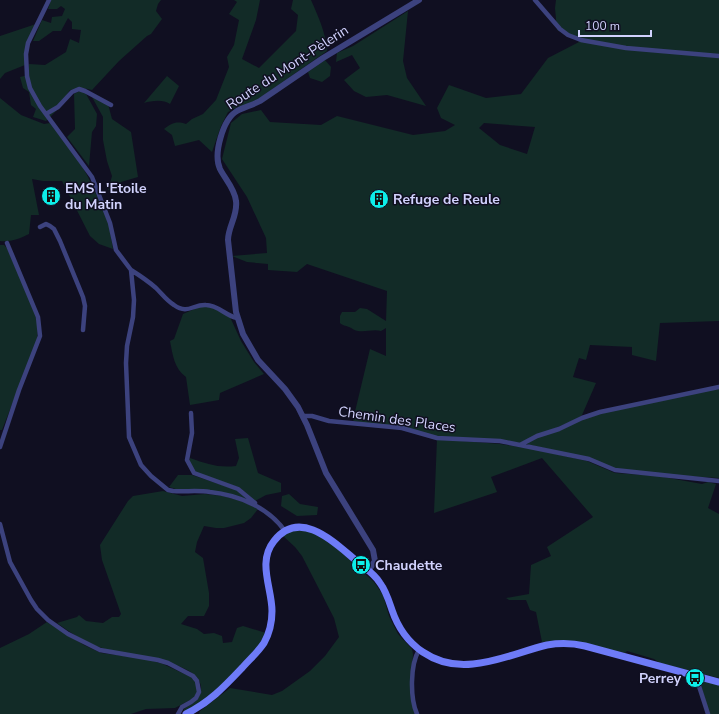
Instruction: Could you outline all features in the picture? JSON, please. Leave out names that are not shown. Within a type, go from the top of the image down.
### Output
[{"type":"main road","points":[[186,714],[196,712],[219,693],[257,652],[264,642],[272,622],[272,602],[266,573],[266,556],[273,541],[285,531],[300,527],[316,530],[331,540],[378,579],[384,589],[402,632],[419,650],[430,657],[441,661],[466,664],[485,662],[552,644],[571,644],[719,682]]},
{"type":"street","points":[[49,0],[31,38],[26,54],[27,76],[30,88],[40,106],[92,177],[110,223],[116,250],[131,270],[156,288],[173,305],[180,309],[187,310],[204,304],[216,307],[237,318]]},
{"type":"street","name":"Route du Mont-Pèlerin","points":[[368,571],[374,561],[373,550],[326,473],[304,416],[285,389],[255,356],[243,334],[237,318],[228,240],[229,230],[236,210],[236,203],[234,193],[219,168],[217,159],[223,132],[229,118],[238,110],[250,107],[260,101],[323,58],[419,0]]},
{"type":"street","points":[[535,0],[560,29],[568,35],[581,40],[632,49],[719,56]]},
{"type":"street","points":[[46,114],[58,107],[72,92],[79,90],[86,91],[111,104]]},
{"type":"street","points":[[40,227],[46,224],[50,226],[54,229],[60,241],[83,297],[85,306],[83,330]]},
{"type":"street","points":[[0,447],[19,390],[40,336],[38,317],[7,243]]},
{"type":"street","points":[[131,270],[134,300],[126,363],[128,421],[129,437],[141,465],[151,476],[168,490],[173,492],[210,492],[229,495],[261,508]]},
{"type":"street","points":[[520,445],[538,436],[600,412],[719,387]]},
{"type":"street","points":[[191,413],[192,433],[187,460],[194,473],[238,489],[285,531]]},
{"type":"street","name":"Chemin des Places","points":[[304,416],[312,416],[329,421],[402,428],[437,438],[500,441],[589,459],[615,470],[719,481]]},
{"type":"street","points":[[0,524],[10,562],[31,600],[37,609],[48,620],[68,634],[100,650],[158,660],[168,663],[193,676],[197,681],[199,692],[196,698],[182,707],[178,714]]},
{"type":"street","points":[[417,714],[412,695],[415,659],[419,650]]},
{"type":"street","points":[[698,676],[698,683],[708,714]]},
{"type":"green space","points":[[51,0],[161,0],[156,11],[162,19],[151,34],[119,61],[92,90],[83,88],[70,90],[56,111],[46,121],[33,117],[36,109],[31,105],[29,92],[23,88],[20,77],[29,75],[29,64],[45,65],[66,52],[70,39],[79,43],[81,30],[72,29],[72,22],[68,18],[61,31],[53,31],[39,41],[33,41],[42,20],[51,23],[52,17],[62,16],[65,9],[61,6],[57,9],[48,9]]},
{"type":"green space","points":[[234,0],[260,0],[256,20],[242,59],[259,68],[296,31],[298,15],[291,9],[293,0],[311,0],[319,18],[327,51],[257,100],[228,112],[221,126],[212,152],[199,140],[175,146],[172,135],[164,129],[174,123],[186,124],[192,119],[203,114],[216,100],[229,67],[227,57],[234,45],[239,20],[229,14],[237,2]]},
{"type":"green space","points":[[556,0],[719,0],[719,321],[660,323],[656,361],[632,355],[632,347],[590,345],[586,360],[579,358],[573,377],[596,383],[582,415],[577,419],[520,443],[437,436],[354,421],[370,349],[386,356],[386,328],[381,331],[357,331],[348,326],[342,325],[340,323],[340,316],[342,312],[355,312],[360,308],[367,309],[386,321],[387,291],[307,264],[297,272],[268,270],[268,264],[247,262],[232,256],[267,253],[266,238],[247,197],[222,159],[231,123],[242,114],[261,110],[270,122],[321,125],[337,116],[413,135],[445,131],[455,125],[441,118],[437,108],[449,85],[486,98],[521,94],[548,58],[579,42],[557,30],[555,8]],"holes":[[[484,123],[535,127],[527,154],[500,145],[479,128]]]},
{"type":"green space","points":[[408,11],[403,61],[407,78],[426,106],[387,95],[366,97],[354,91],[344,80],[360,68],[352,55],[336,62],[337,53],[353,46]]},
{"type":"green space","points":[[36,24],[27,41],[25,65],[5,73],[0,79],[0,36]]},
{"type":"green space","points":[[325,60],[331,67],[330,76],[322,82],[310,78],[308,72]]},
{"type":"green space","points":[[167,76],[179,86],[170,104],[161,101],[144,103]]},
{"type":"green space","points":[[79,91],[85,92],[97,114],[96,126],[92,132],[89,166],[67,137],[75,129],[74,94]]},
{"type":"green space","points":[[92,97],[108,104],[112,119],[131,132],[138,177],[121,182],[115,193],[108,190],[112,176],[107,161],[103,140],[103,117]]},
{"type":"green space","points":[[0,98],[21,115],[44,124],[50,123],[81,164],[105,213],[109,224],[113,249],[99,244],[90,236],[62,181],[43,181],[32,179],[39,215],[31,215],[29,234],[15,240],[0,241]]},
{"type":"green space","points":[[0,245],[4,245],[7,248],[35,313],[38,330],[37,341],[2,430],[0,430]]},
{"type":"green space","points":[[204,306],[215,308],[230,317],[241,341],[254,362],[264,374],[220,393],[219,400],[190,405],[186,377],[176,366],[170,341],[174,339],[183,314]]},
{"type":"green space","points":[[719,388],[719,478],[668,475],[613,468],[589,458],[525,444],[571,423],[595,415]]},
{"type":"green space","points":[[248,438],[258,473],[281,483],[281,492],[266,495],[255,501],[240,488],[195,472],[189,461],[190,458],[213,465],[236,466],[239,458],[235,439]]},
{"type":"green space","points":[[437,439],[500,444],[533,449],[587,461],[615,473],[658,476],[702,484],[708,482],[716,484],[708,508],[719,514],[719,678],[660,663],[654,659],[627,651],[625,653],[562,640],[542,642],[536,612],[530,610],[526,600],[509,600],[506,598],[529,594],[531,565],[551,556],[547,547],[593,517],[542,458],[491,477],[497,492],[434,513]]},
{"type":"green space","points":[[178,475],[192,475],[237,490],[250,502],[230,494],[179,490],[169,487]]},
{"type":"green space","points":[[163,491],[182,496],[205,494],[223,496],[244,502],[258,509],[251,518],[244,523],[224,528],[204,526],[197,542],[195,552],[203,558],[209,593],[209,606],[204,616],[188,616],[181,624],[197,629],[204,634],[214,633],[222,636],[223,643],[232,642],[237,628],[243,626],[266,633],[266,638],[209,698],[184,712],[184,709],[197,699],[201,691],[198,679],[190,671],[160,660],[112,651],[96,646],[57,623],[79,615],[86,621],[103,623],[112,617],[119,617],[121,614],[102,560],[100,545],[128,501],[133,496]]},
{"type":"green space","points":[[289,494],[300,504],[318,507],[317,515],[297,516],[281,506],[282,496]]},
{"type":"green space","points":[[310,530],[339,550],[374,582],[383,595],[389,616],[398,634],[412,649],[411,698],[415,714],[199,714],[200,711],[230,688],[272,695],[282,691],[310,671],[325,656],[339,637],[334,618],[302,556],[282,535],[289,531]]},
{"type":"green space","points":[[47,622],[84,645],[101,653],[147,659],[163,664],[191,677],[197,684],[197,692],[194,698],[175,708],[146,709],[131,714],[0,714],[0,648],[29,634]]},
{"type":"green space","points":[[703,680],[719,685],[719,714],[709,714],[700,681]]},
{"type":"place","name":"EMS L'Etoile du Matin","points":[[51,196]]},
{"type":"place","name":"Refuge de Reule","points":[[379,199]]},
{"type":"place","name":"Chaudette","points":[[361,565]]},
{"type":"place","name":"Perrey","points":[[695,678]]}]
